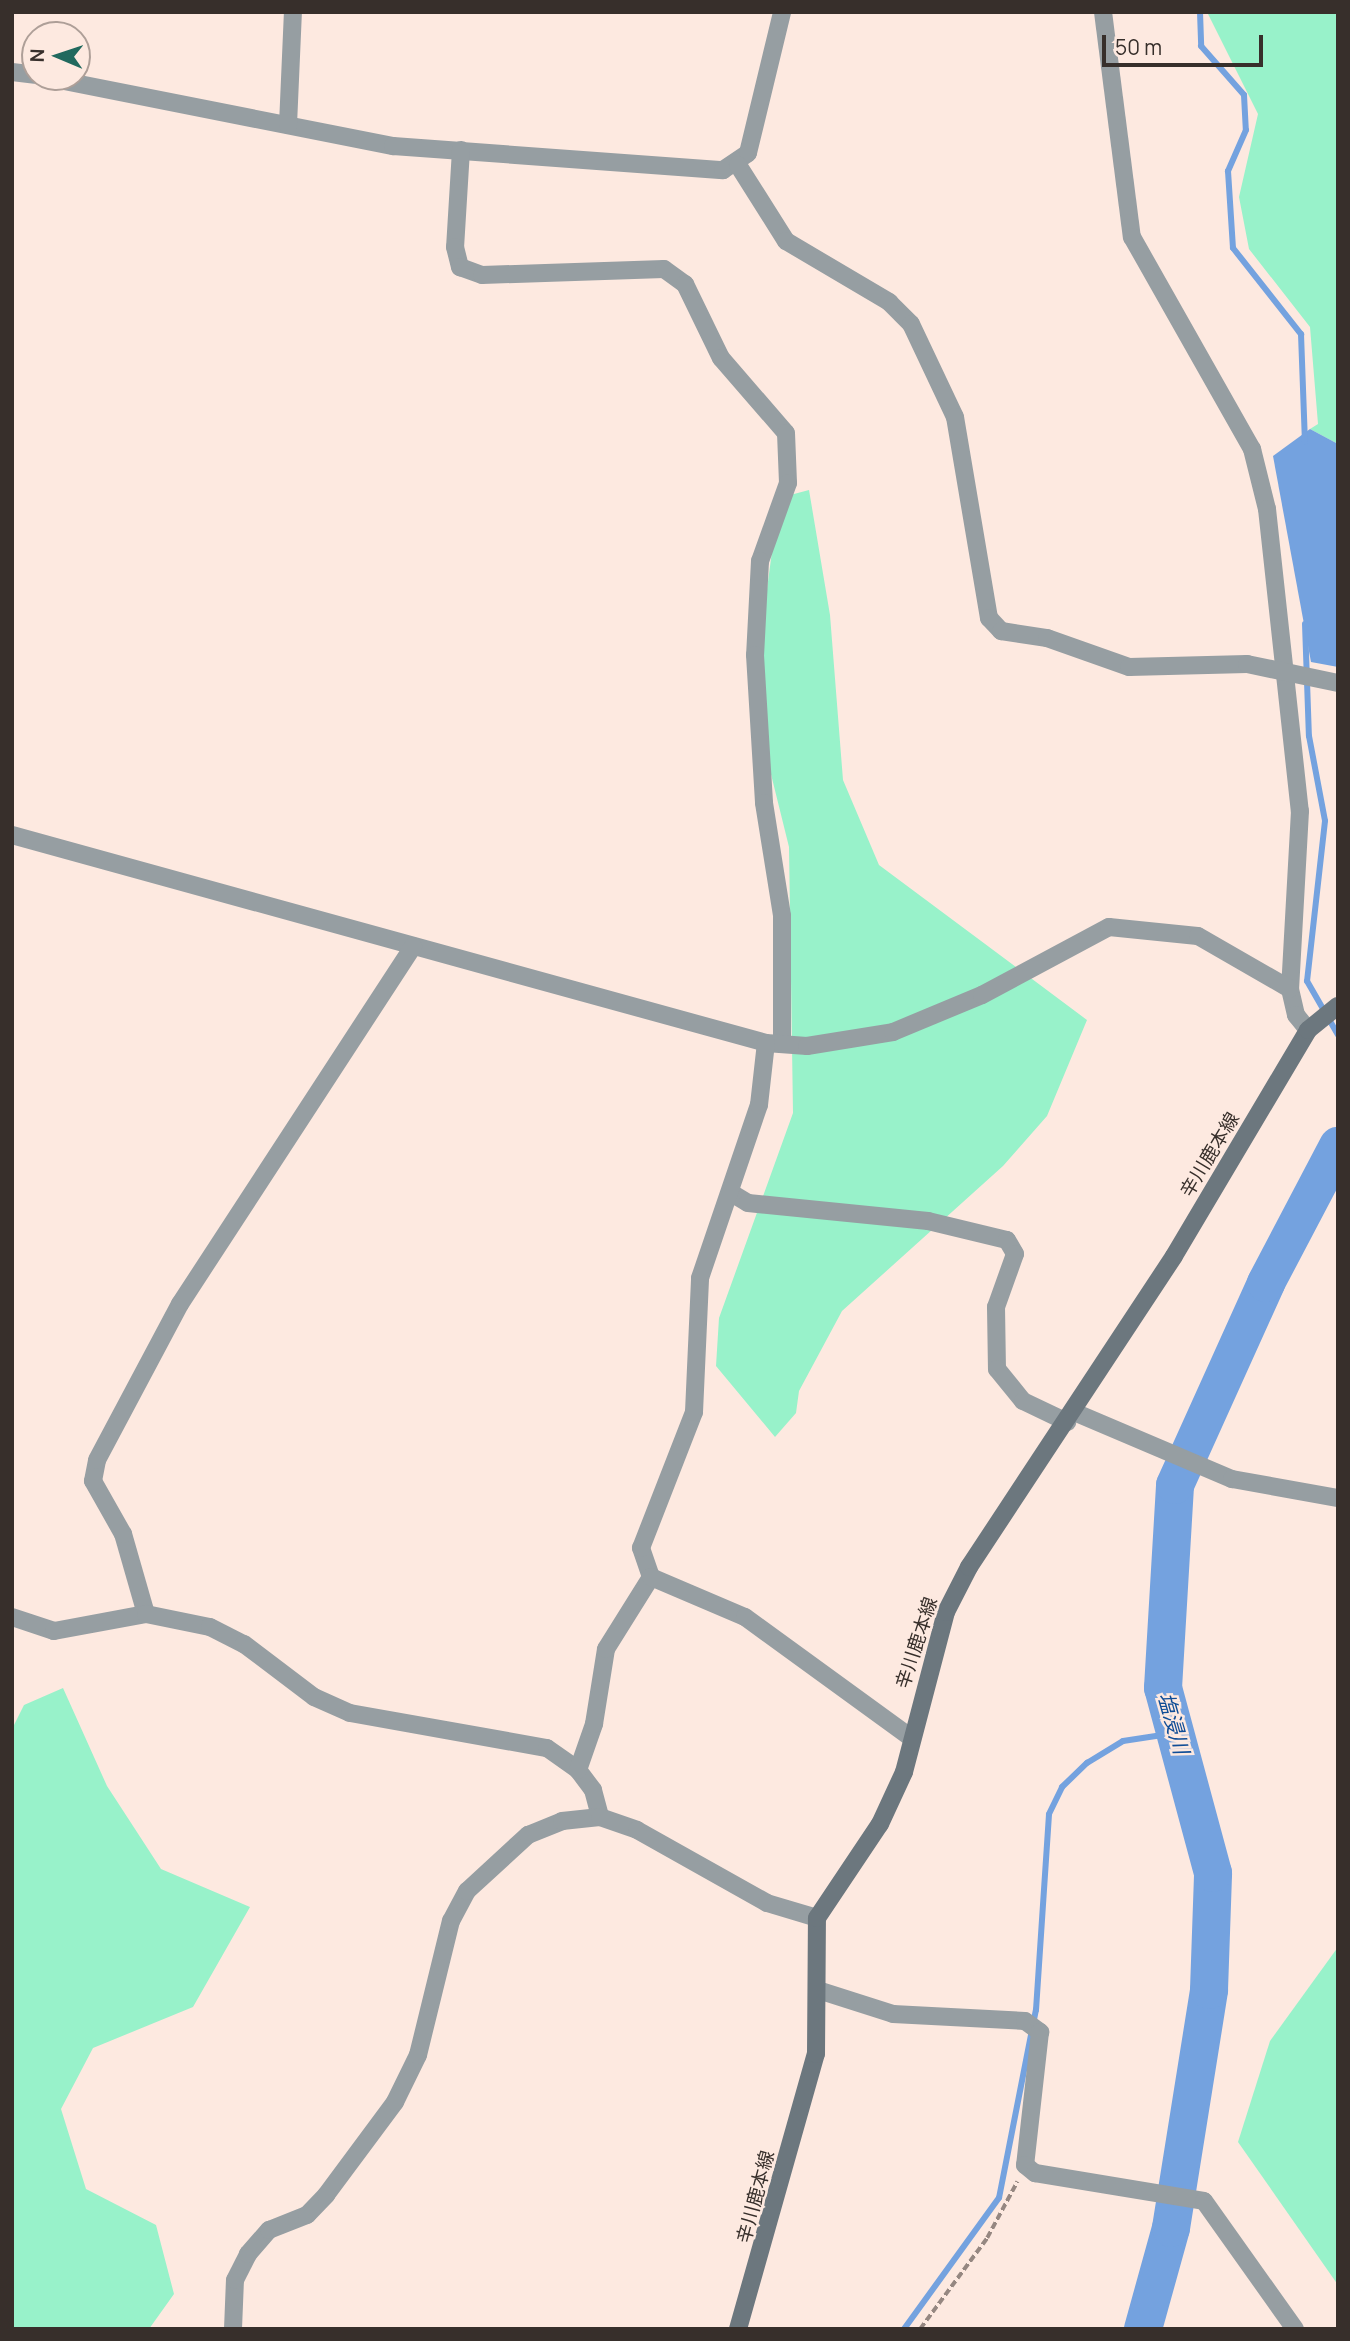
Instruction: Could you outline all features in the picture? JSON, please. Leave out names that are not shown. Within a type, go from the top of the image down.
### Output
[{"type":"main road","name":"辛川鹿本線","points":[[738,2329],[810,2082],[818,1990],[817,1918],[880,1824],[904,1772],[910,1737],[952,1601],[1071,1417],[1312,1027],[1338,1006]]},
{"type":"street","points":[[288,125],[293,12]]},
{"type":"street","points":[[91,86],[393,146],[723,170],[738,165],[756,125],[782,12]]},
{"type":"street","points":[[1103,12],[1132,237],[1252,449],[1267,509],[1289,673],[1300,811],[1290,989],[1296,1016],[1312,1027]]},
{"type":"street","points":[[461,150],[455,247],[460,267],[482,275],[664,270],[685,284],[721,358],[786,433],[788,483],[760,561],[755,655],[764,803],[782,916],[774,1044],[733,1194],[700,1278],[694,1412],[641,1548],[651,1577],[745,1617],[910,1737]]},
{"type":"street","points":[[738,165],[786,241],[889,302],[911,324],[955,417],[989,618],[1001,631],[1047,638],[1129,667],[1159,670],[1202,661],[1338,683]]},
{"type":"street","points":[[12,835],[774,1044],[893,1032],[982,995],[1109,927],[1198,936],[1290,989]]},
{"type":"street","points":[[146,1614],[123,1534],[93,1481],[97,1460],[180,1304],[413,946]]},
{"type":"street","points":[[733,1194],[748,1203],[928,1221],[1007,1240],[1015,1254],[996,1307],[997,1369],[1023,1401],[1268,1490],[1338,1498]]},
{"type":"street","points":[[578,1770],[594,1724],[606,1650],[651,1577]]},
{"type":"street","points":[[12,1617],[54,1631],[146,1614],[210,1627],[244,1644],[314,1697],[350,1713],[512,1737],[547,1748],[578,1770],[593,1790],[600,1816]]},
{"type":"street","points":[[233,2329],[235,2280],[248,2254],[269,2231],[307,2215],[326,2195],[394,2102],[418,2055],[451,1921],[467,1891],[528,1835],[562,1821],[600,1816],[637,1830],[767,1903],[817,1918]]},
{"type":"street","points":[[818,1990],[866,2009],[1026,2021],[1040,2032],[1026,2165],[1035,2173],[1204,2202],[1295,2329]]},
{"type":"path","points":[[920,2329],[1000,2217],[1026,2165]]},
{"type":"green space","points":[[1207,12],[1338,12],[1338,444],[1310,429],[1318,424],[1310,327],[1249,249],[1239,197],[1258,114]]},
{"type":"green space","points":[[809,490],[830,615],[843,780],[879,865],[1087,1020],[1047,1116],[1003,1166],[842,1311],[799,1391],[796,1413],[775,1437],[716,1366],[719,1318],[793,1113],[789,847],[765,750],[759,650],[779,498]]},
{"type":"green space","points":[[63,1688],[107,1786],[161,1869],[250,1907],[193,2007],[93,2048],[61,2109],[86,2189],[156,2225],[174,2294],[149,2329],[12,2329],[12,1729],[24,1705]]},
{"type":"green space","points":[[1338,1947],[1338,2285],[1238,2142],[1270,2041]]},
{"type":"water","points":[[1310,429],[1338,444],[1338,667],[1311,662],[1273,456]]},
{"type":"waterway","points":[[1200,12],[1201,46],[1244,95],[1246,130],[1228,171],[1233,248],[1301,334],[1305,442]]},
{"type":"waterway","points":[[1305,624],[1309,736],[1325,821],[1307,981],[1338,1035]]},
{"type":"waterway","name":"塩浸川","points":[[1143,2329],[1171,2228],[1209,1990],[1213,1873],[1163,1688],[1175,1485],[1266,1283],[1338,1146]]},
{"type":"waterway","points":[[904,2329],[999,2198],[1036,2010],[1049,1814],[1062,1787],[1087,1763],[1123,1741],[1175,1733]]}]
